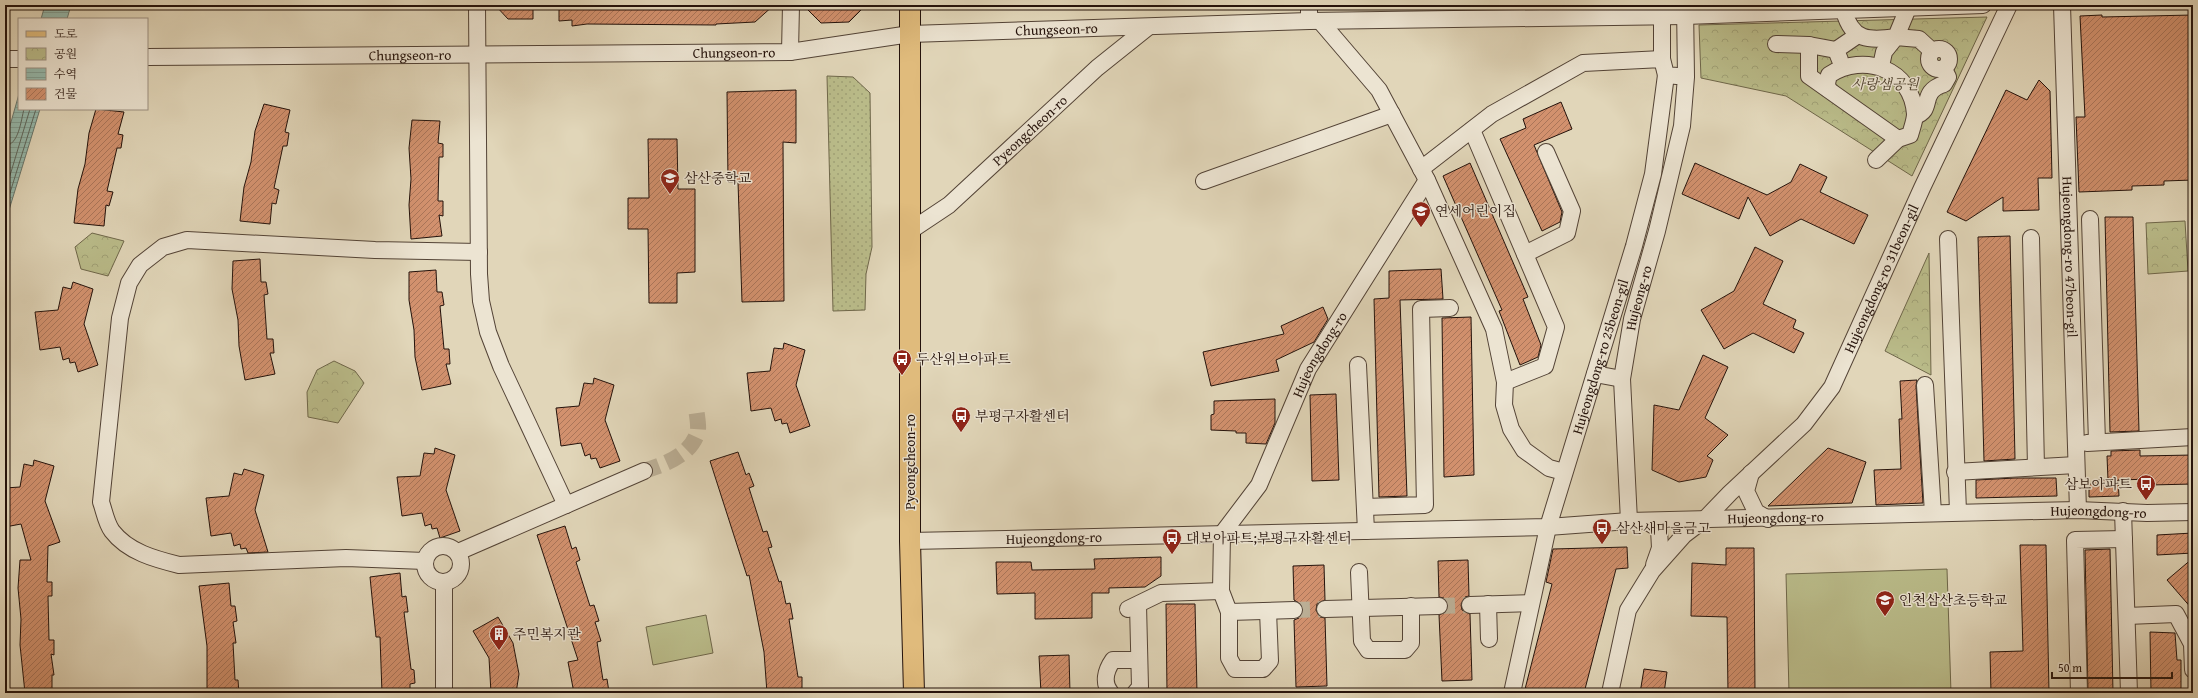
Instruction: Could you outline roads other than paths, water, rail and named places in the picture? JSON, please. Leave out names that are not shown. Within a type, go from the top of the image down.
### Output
[{"type":"main road","name":"Pyeongcheon-ro","points":[[910,5],[910,541],[914,693]]},
{"type":"street","points":[[478,5],[479,252],[481,301],[488,332],[501,366],[566,505]]},
{"type":"street","points":[[790,52],[791,5]]},
{"type":"street","points":[[1309,5],[1315,21],[1379,90],[1424,175],[1494,329],[1505,382],[1504,405],[1511,429],[1524,450],[1549,468],[1564,472]]},
{"type":"street","name":"Chungseon-ro","points":[[148,56],[790,52],[910,34],[1147,28],[1315,21],[1662,16],[1685,10],[1806,9],[1844,11],[1983,5]]},
{"type":"street","name":"Hujeongdong-ro 31beon-gil","points":[[1652,571],[1684,535],[1705,520],[1751,473],[1804,424],[1832,387],[1922,188],[2009,5]]},
{"type":"street","name":"Hujeongdong-ro 47beon-gil","points":[[2062,5],[2078,510]]},
{"type":"street","points":[[1881,66],[1884,52],[1896,36],[1908,8]]},
{"type":"street","name":"Hujeong-ro","points":[[1629,522],[1622,379],[1632,319],[1657,230],[1682,126],[1686,77],[1685,10]]},
{"type":"street","points":[[1844,11],[1848,24],[1858,34],[1873,40],[1896,36],[1919,38],[1932,51],[1941,48],[1947,54],[1949,62],[1944,69],[1948,77],[1944,84],[1934,87],[1929,93],[1926,107],[1921,114],[1915,116]]},
{"type":"street","points":[[1662,16],[1662,59],[1666,75],[1686,77]]},
{"type":"street","name":"Pyeongcheon-ro","points":[[910,231],[949,205],[1097,68],[1147,28]]},
{"type":"street","points":[[1776,44],[1808,45],[1836,50],[1858,34]]},
{"type":"street","points":[[1808,45],[1809,76],[1898,139]]},
{"type":"street","points":[[1836,50],[1843,68]]},
{"type":"street","points":[[1424,175],[1472,130],[1492,114],[1583,63],[1662,59]]},
{"type":"street","points":[[1828,89],[1827,82],[1829,75],[1843,68],[1857,64],[1881,66],[1904,84],[1913,100],[1915,116],[1910,135],[1898,139],[1876,160]]},
{"type":"street","name":"Hujeongdong-ro 25beon-gil","points":[[1548,527],[1634,246],[1653,174],[1666,75]]},
{"type":"street","points":[[1204,181],[1392,114]]},
{"type":"street","points":[[1472,130],[1556,327],[1544,366],[1505,382]]},
{"type":"street","points":[[1524,254],[1567,233],[1572,211],[1546,152]]},
{"type":"street","name":"Hujeongdong-ro","points":[[1222,534],[1259,485],[1308,369],[1424,175]]},
{"type":"street","points":[[2090,219],[2097,442]]},
{"type":"street","points":[[2031,238],[2036,467]]},
{"type":"street","points":[[1948,239],[1955,472],[1958,512]]},
{"type":"street","points":[[425,561],[346,558],[179,565],[160,560],[132,549],[111,530],[101,502],[120,318],[129,283],[140,265],[163,247],[187,240],[375,250],[479,252]]},
{"type":"street","points":[[1365,506],[1425,505],[1421,309],[1450,308]]},
{"type":"street","points":[[1358,365],[1366,531]]},
{"type":"street","points":[[1595,374],[1622,379]]},
{"type":"street","points":[[1925,385],[1933,513]]},
{"type":"street","points":[[2076,444],[2193,437]]},
{"type":"street","points":[[1955,472],[2076,465]]},
{"type":"street","points":[[458,552],[644,471]]},
{"type":"street","points":[[1751,473],[1746,491],[1756,512],[1768,519]]},
{"type":"street","name":"Hujeongdong-ro","points":[[910,541],[1548,527],[1646,521],[1768,519],[1958,512],[2078,510],[2147,513],[2193,512]]},
{"type":"street","points":[[2123,511],[2129,693]]},
{"type":"street","points":[[1610,693],[1628,610],[1652,571],[1660,548],[1659,529],[1646,521]]},
{"type":"street","points":[[1512,693],[1548,527]]},
{"type":"street","points":[[1222,534],[1221,591],[1228,612],[1229,658],[1235,669],[1263,669],[1270,661],[1268,611]]},
{"type":"street","points":[[2079,693],[2075,540],[2124,539]]},
{"type":"street","points":[[440,546],[449,546],[458,552],[461,557],[461,570],[454,578],[444,582],[434,580],[429,576],[426,570],[425,561],[429,552],[440,546]]},
{"type":"street","points":[[1359,572],[1362,641],[1368,650],[1405,650],[1411,643],[1411,606]]},
{"type":"street","points":[[444,582],[444,693]]},
{"type":"street","points":[[1135,693],[1140,687],[1139,660],[1133,607],[1161,593],[1221,591]]},
{"type":"street","points":[[1470,605],[1531,603]]},
{"type":"street","points":[[1488,604],[1489,639]]},
{"type":"street","points":[[1325,609],[1439,606]]},
{"type":"street","points":[[1228,612],[1294,610]]},
{"type":"street","points":[[2127,616],[2176,614],[2192,644],[2193,670]]},
{"type":"street","points":[[1111,693],[1106,688],[1106,670],[1113,660],[1139,660]]},
{"type":"water","points":[[45,5],[71,5],[67,18],[41,18]]},
{"type":"water","points":[[18,98],[18,110],[40,110],[5,223],[5,143]]},
{"type":"tunnel","points":[[644,471],[668,462],[682,454],[693,442],[698,431],[696,406]]},
{"type":"tunnel","points":[[1439,606],[1470,605]]},
{"type":"tunnel","points":[[1294,610],[1325,609]]},
{"type":"place","name":"삼산중학교","points":[[670,195]]},
{"type":"place","name":"연세어린이집","points":[[1421,228]]},
{"type":"place","name":"두산위브아파트","points":[[902,376]]},
{"type":"place","name":"부평구자활센터","points":[[961,433]]},
{"type":"place","name":"삼보아파트","points":[[2146,501]]},
{"type":"place","name":"삼산새마을금고","points":[[1602,545]]},
{"type":"place","name":"대보아파트;부평구자활센터","points":[[1172,555]]},
{"type":"place","name":"인천삼산초등학교","points":[[1885,617]]},
{"type":"place","name":"주민복지관","points":[[499,651]]},
{"type":"park label","name":"사랑샘공원","points":[[1885,84]]}]
